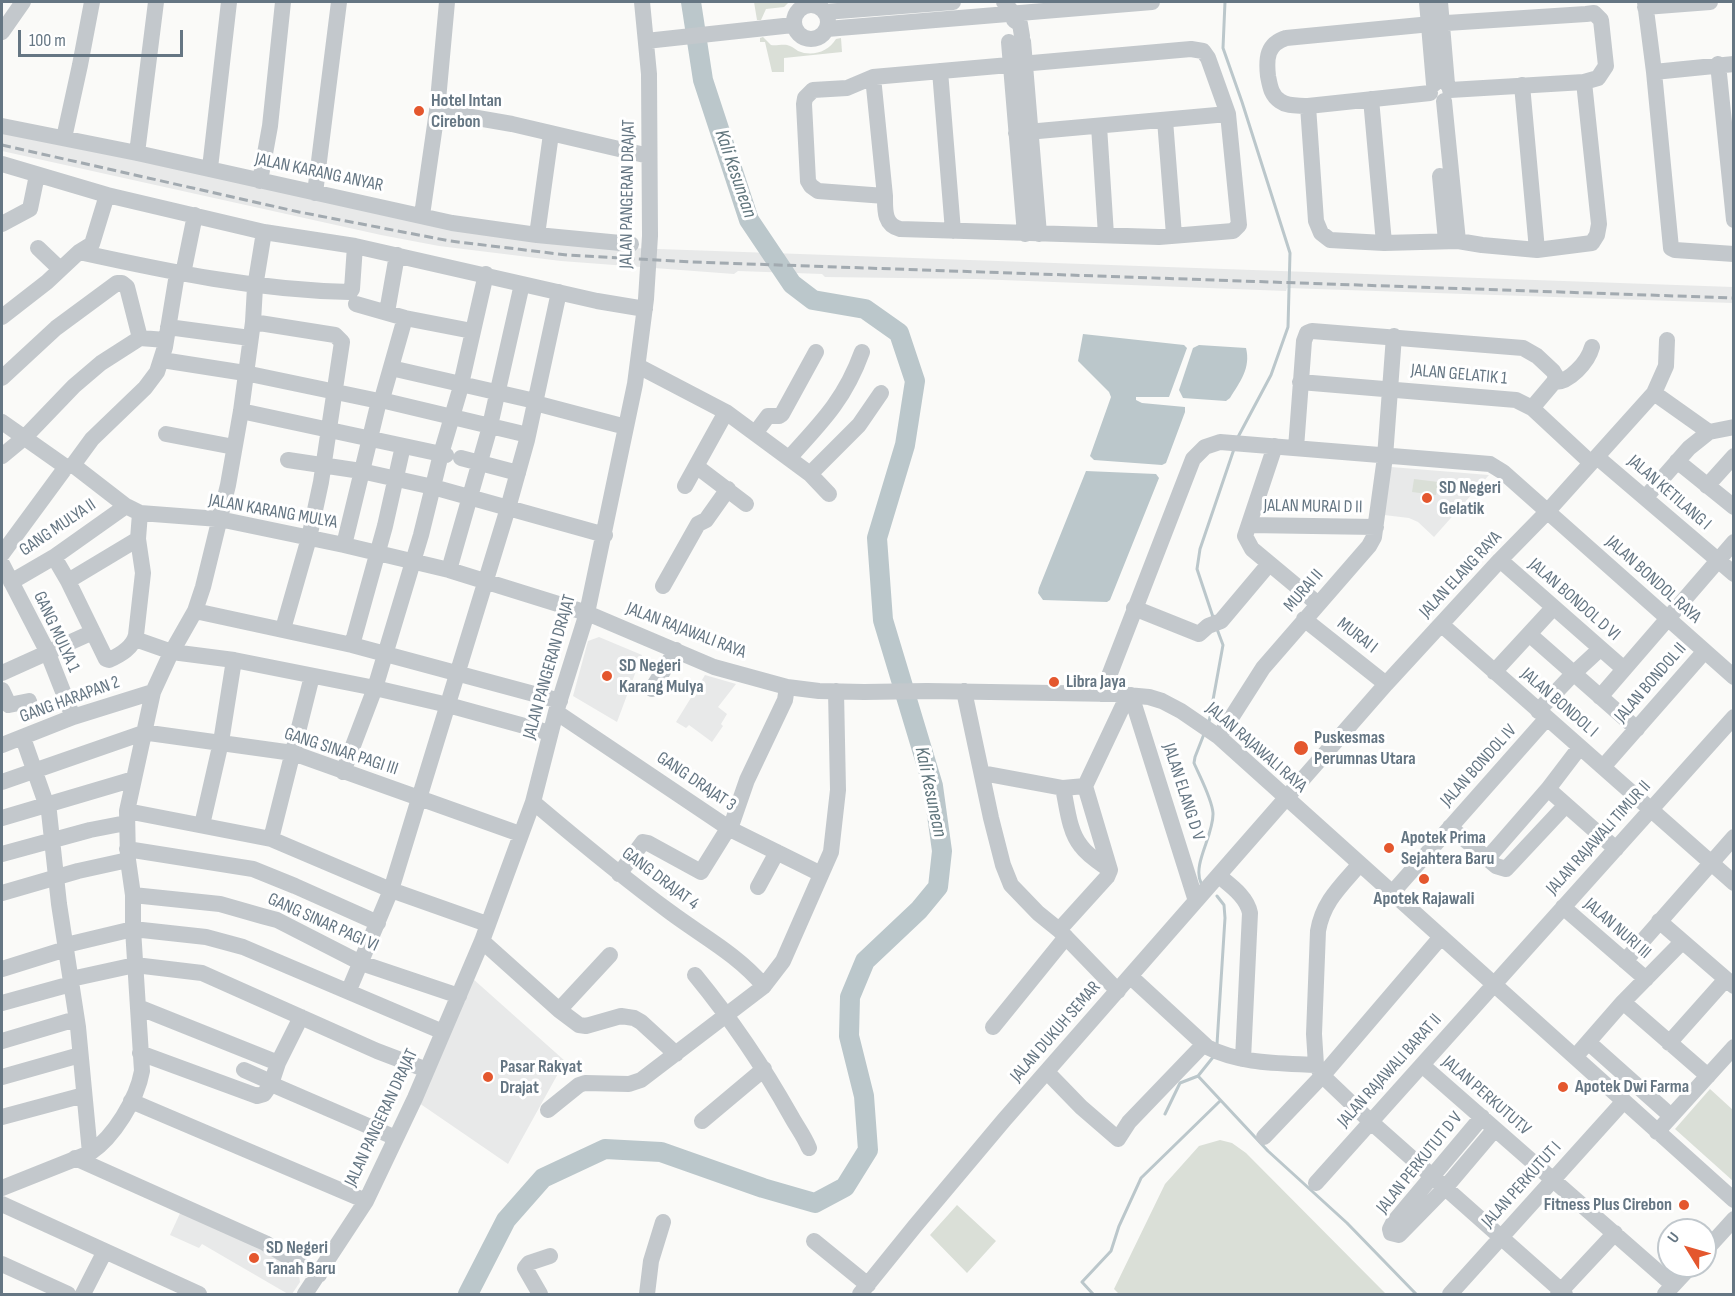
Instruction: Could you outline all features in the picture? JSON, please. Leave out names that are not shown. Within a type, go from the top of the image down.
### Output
[{"type":"street","points":[[2,32],[22,2]]},
{"type":"street","points":[[64,138],[92,2]]},
{"type":"street","points":[[137,153],[156,2]]},
{"type":"street","points":[[210,165],[229,2]]},
{"type":"street","points":[[260,181],[270,126],[283,2]]},
{"type":"street","points":[[315,193],[339,2]]},
{"type":"street","points":[[422,215],[447,2]]},
{"type":"street","name":"JALAN PANGERAN DRAJAT","points":[[305,1294],[366,1201],[427,1070],[482,941],[533,802],[550,733],[587,613],[638,366],[645,305],[650,236],[646,40],[642,2]]},
{"type":"street","points":[[826,21],[953,2]]},
{"type":"street","points":[[826,21],[1152,2]]},
{"type":"street","points":[[1427,2],[1436,24]]},
{"type":"street","points":[[1440,2],[1436,24],[1452,241]]},
{"type":"street","points":[[1710,2],[1645,4],[1671,248],[1734,255]]},
{"type":"street","points":[[804,6],[816,6],[826,21],[823,35],[809,40],[801,37],[794,25],[796,14],[804,6]]},
{"type":"street","points":[[1010,12],[1020,24],[1015,39],[1032,234]]},
{"type":"street","points":[[1594,13],[1601,20],[1606,66],[1598,78],[1584,82],[1440,92],[1308,106],[1288,105],[1279,101],[1270,89],[1266,59],[1278,40],[1286,38],[1436,24],[1594,13]]},
{"type":"street","points":[[646,40],[794,25]]},
{"type":"street","points":[[873,77],[885,196],[886,215],[893,227],[1159,237],[1233,231],[1239,225],[1228,114],[1208,58],[1200,50],[1018,63],[873,77],[847,88],[813,90],[804,98],[808,181],[811,186],[818,191],[885,196]]},
{"type":"street","points":[[1654,72],[1726,64],[1734,220]]},
{"type":"street","points":[[940,71],[953,231]]},
{"type":"street","points":[[1308,106],[1316,221],[1321,233],[1330,240],[1384,243],[1452,241],[1537,250],[1592,243],[1597,235],[1599,224],[1584,82]]},
{"type":"street","points":[[1522,85],[1537,250]]},
{"type":"street","points":[[1371,99],[1384,243]]},
{"type":"street","points":[[436,111],[512,124],[649,156]]},
{"type":"street","points":[[1023,133],[1228,114]]},
{"type":"street","points":[[1165,120],[1174,235]]},
{"type":"street","name":"JALAN KARANG ANYAR","points":[[2,126],[210,165],[260,181],[452,223],[537,235],[631,244]]},
{"type":"street","points":[[1099,126],[1107,235]]},
{"type":"street","points":[[537,235],[551,134]]},
{"type":"street","points":[[2,164],[107,195],[264,232],[355,246],[559,292],[645,305]]},
{"type":"street","points":[[2,225],[30,209],[37,174]]},
{"type":"street","points":[[2,317],[79,252],[93,243],[107,195]]},
{"type":"street","points":[[2,554],[92,439],[152,380],[162,360],[195,215]]},
{"type":"street","points":[[2,1188],[100,1146],[139,1087],[138,1007],[127,817],[153,692],[195,611],[219,519],[240,411],[264,232]]},
{"type":"street","points":[[79,252],[180,274],[255,286],[351,292],[355,246]]},
{"type":"street","points":[[38,248],[60,269]]},
{"type":"street","points":[[387,312],[397,255]]},
{"type":"street","points":[[343,772],[375,688],[433,488],[449,455],[451,417],[461,384],[486,274]]},
{"type":"street","points":[[2,378],[56,328],[117,283],[122,283],[127,287],[140,338]]},
{"type":"street","points":[[449,570],[489,427],[522,284]]},
{"type":"street","points":[[349,990],[391,890],[508,508],[528,435],[559,292]]},
{"type":"street","points":[[356,304],[405,318],[472,331]]},
{"type":"street","points":[[344,545],[370,437],[405,318]]},
{"type":"street","points":[[2,456],[25,437],[74,386],[101,363],[140,338],[167,333],[302,329],[338,336],[342,345],[324,465],[309,538],[283,629]]},
{"type":"street","points":[[1296,448],[1304,340],[1307,333],[1318,330],[1530,350],[1556,376],[1554,382],[1532,408]]},
{"type":"street","name":"MURAI II","points":[[1216,735],[1263,668],[1369,546],[1376,527],[1385,457],[1394,336]]},
{"type":"street","name":"JALAN ELANG RAYA","points":[[1286,800],[1386,684],[1547,512],[1654,393],[1666,366],[1667,340]]},
{"type":"street","points":[[1554,382],[1565,380],[1584,362],[1592,347]]},
{"type":"street","points":[[756,432],[768,416],[782,414],[816,352]]},
{"type":"street","points":[[789,458],[828,416],[842,397],[862,352]]},
{"type":"street","points":[[162,360],[245,373],[380,400],[528,435]]},
{"type":"street","points":[[638,366],[726,412],[756,432],[810,474],[829,494]]},
{"type":"street","points":[[391,368],[497,392],[626,427]]},
{"type":"street","name":"JALAN GELATIK 1","points":[[1300,381],[1506,398],[1523,402],[1593,459]]},
{"type":"street","points":[[810,474],[859,424],[881,393]]},
{"type":"street","points":[[1654,393],[1709,432]]},
{"type":"street","points":[[240,411],[370,437],[518,473]]},
{"type":"street","points":[[685,486],[726,412]]},
{"type":"street","points":[[2,422],[133,509],[143,573],[135,639],[130,647],[107,660],[54,557]]},
{"type":"street","points":[[1645,498],[1677,460],[1709,432],[1734,428]]},
{"type":"street","points":[[166,434],[234,447]]},
{"type":"street","points":[[1102,694],[1192,459],[1197,453],[1214,443],[1235,443],[1385,457]]},
{"type":"street","points":[[352,645],[378,553],[403,446]]},
{"type":"street","points":[[1275,446],[1245,536],[1248,543],[1269,564],[1318,604]]},
{"type":"street","points":[[1707,486],[1734,456]]},
{"type":"street","name":"JALAN BONDOL RAYA","points":[[1385,457],[1493,466],[1734,676]]},
{"type":"street","name":"JALAN KETILANG I","points":[[1593,459],[1645,498],[1734,574]]},
{"type":"street","points":[[288,460],[361,471],[396,479],[470,497],[604,535]]},
{"type":"street","points":[[1677,460],[1734,507]]},
{"type":"street","points":[[696,466],[746,504]]},
{"type":"street","points":[[663,586],[698,524],[706,520],[728,489]]},
{"type":"street","name":"JALAN KARANG MULYA","points":[[133,509],[219,519],[344,545],[485,580],[587,613]]},
{"type":"street","name":"GANG MULYA II","points":[[11,582],[133,509]]},
{"type":"street","name":"JALAN MURAI D II","points":[[1249,525],[1376,527]]},
{"type":"street","points":[[68,581],[138,539]]},
{"type":"street","points":[[1600,697],[1734,542]]},
{"type":"street","name":"JALAN BONDOL D VI","points":[[1500,560],[1624,669]]},
{"type":"street","name":"GANG MULYA 1","points":[[2,564],[47,651],[73,717]]},
{"type":"street","points":[[1134,608],[1199,634],[1215,624],[1269,564]]},
{"type":"street","points":[[1494,672],[1553,608]]},
{"type":"street","name":"GANG DRAJAT 3","points":[[195,611],[352,645],[458,672],[558,706],[729,828],[821,874]]},
{"type":"street","name":"JALAN RAJAWALI RAYA","points":[[587,613],[714,667],[787,687],[864,692],[964,691],[1130,695],[1162,701],[1216,735],[1734,1200]]},
{"type":"street","name":"MURAI I","points":[[1304,619],[1386,684]]},
{"type":"street","name":"JALAN BONDOL I","points":[[1442,625],[1734,883]]},
{"type":"street","points":[[2,673],[93,632]]},
{"type":"street","points":[[1529,634],[1637,729]]},
{"type":"street","points":[[135,639],[172,652],[234,660],[375,688],[550,733]]},
{"type":"street","name":"JALAN BONDOL IV","points":[[1392,893],[1543,715],[1574,674],[1600,649]]},
{"type":"street","points":[[652,689],[676,650]]},
{"type":"street","name":"JALAN BONDOL II","points":[[1603,767],[1704,652]]},
{"type":"street","points":[[202,825],[221,742],[234,660]]},
{"type":"street","points":[[272,839],[312,676]]},
{"type":"street","points":[[619,874],[643,842],[701,872],[729,828],[747,780],[785,700],[787,687]]},
{"type":"street","points":[[2,690],[9,705],[29,701]]},
{"type":"street","points":[[548,1110],[579,1085],[592,1082],[636,1083],[764,986],[783,961],[831,852],[837,802],[836,691]]},
{"type":"street","points":[[964,691],[1003,865],[1011,885],[1118,991]]},
{"type":"street","name":"GANG HARAPAN 2","points":[[2,745],[73,717],[153,692]]},
{"type":"street","points":[[993,1027],[1110,870],[1085,786],[1130,695]]},
{"type":"street","name":"JALAN ELANG D V","points":[[1130,695],[1196,901]]},
{"type":"street","name":"JALAN RAJAWALI TIMUR II","points":[[1494,984],[1734,717]]},
{"type":"street","points":[[2,782],[143,733]]},
{"type":"street","name":"GANG SINAR PAGI III","points":[[143,733],[293,753],[419,800],[520,834]]},
{"type":"street","points":[[22,738],[47,805],[80,1055],[84,1095],[82,1155]]},
{"type":"street","points":[[1487,859],[1548,789],[1580,747]]},
{"type":"street","points":[[982,773],[1063,788],[1085,786]]},
{"type":"street","points":[[2,818],[134,779]]},
{"type":"street","points":[[1063,788],[1078,844],[1110,870]]},
{"type":"street","points":[[1548,789],[1616,849]]},
{"type":"street","name":"JALAN DUKUH SEMAR","points":[[864,1290],[915,1226],[1047,1072],[1286,800]]},
{"type":"street","name":"GANG DRAJAT 4","points":[[533,802],[619,874],[741,961],[764,986]]},
{"type":"street","points":[[1450,826],[1487,859],[1499,868],[1506,869],[1565,806]]},
{"type":"street","points":[[2,854],[127,817],[202,825],[272,839],[391,890],[487,924]]},
{"type":"street","points":[[1625,961],[1734,837]]},
{"type":"street","points":[[758,887],[777,852]]},
{"type":"street","points":[[2,893],[128,855],[253,869],[378,923]]},
{"type":"street","points":[[1319,1070],[1314,1034],[1317,931],[1320,918],[1330,898],[1359,865]]},
{"type":"street","points":[[1220,876],[1248,905],[1250,913],[1243,1059]]},
{"type":"street","name":"GANG SINAR PAGI VI","points":[[133,895],[220,904],[277,920],[361,963],[459,996]]},
{"type":"street","name":"JALAN NURI III","points":[[1563,908],[1646,979]]},
{"type":"street","points":[[1659,921],[1726,980],[1666,1040]]},
{"type":"street","points":[[2,969],[66,947],[133,929],[206,937],[243,947],[349,990],[443,1032]]},
{"type":"street","points":[[1264,1137],[1319,1070],[1441,937]]},
{"type":"street","points":[[482,941],[579,1025],[586,1026],[621,1016],[634,1018],[676,1054]]},
{"type":"street","points":[[1575,1057],[1623,1002],[1683,942]]},
{"type":"street","points":[[559,1010],[610,955]]},
{"type":"street","points":[[2,1003],[71,981],[135,965],[202,973],[377,1051],[427,1070]]},
{"type":"street","points":[[695,975],[727,1015],[764,1069],[802,1131],[809,1148]]},
{"type":"street","points":[[1131,977],[1209,1048],[1243,1059],[1319,1070],[1371,1122],[1561,1294],[1614,1233]]},
{"type":"street","name":"JALAN RAJAWALI BARAT II","points":[[1316,1183],[1494,984]]},
{"type":"street","points":[[1623,1002],[1707,1076]]},
{"type":"street","points":[[138,1007],[278,1063]]},
{"type":"street","points":[[140,1053],[257,1096],[264,1094],[271,1083],[278,1063],[301,1017]]},
{"type":"street","points":[[2,1041],[76,1019]]},
{"type":"street","points":[[1588,1042],[1671,1116]]},
{"type":"street","points":[[1047,1072],[1081,1107],[1118,1138],[1129,1122],[1209,1048]]},
{"type":"street","points":[[1657,1132],[1707,1076],[1732,1053]]},
{"type":"street","points":[[2,1077],[80,1055]]},
{"type":"street","name":"JALAN PERKUTUT.V","points":[[1422,1065],[1614,1233],[1669,1290]]},
{"type":"street","points":[[702,1121],[764,1069]]},
{"type":"street","points":[[244,1070],[396,1138]]},
{"type":"street","points":[[2,1117],[84,1095]]},
{"type":"street","points":[[131,1101],[366,1201]]},
{"type":"street","name":"JALAN PERKUTUT I","points":[[1450,1294],[1624,1101]]},
{"type":"street","name":"JALAN PERKUTUT D V","points":[[1439,1183],[1482,1117]]},
{"type":"street","points":[[1439,1183],[1495,1129]]},
{"type":"street","points":[[82,1155],[265,1243],[319,1275]]},
{"type":"street","points":[[2,1204],[199,1294]]},
{"type":"street","points":[[1717,1238],[1734,1219]]},
{"type":"street","points":[[647,1294],[651,1261],[663,1222]]},
{"type":"street","points":[[814,1240],[864,1290]]},
{"type":"street","points":[[83,1294],[105,1251]]},
{"type":"street","points":[[540,1294],[525,1268],[529,1263],[550,1256]]},
{"type":"street","points":[[2,1264],[68,1294]]},
{"type":"street","points":[[1669,1290],[1680,1278]]},
{"type":"shaded area","points":[[754,2],[789,2],[784,7],[766,9],[761,20],[757,20]]},
{"type":"shaded area","points":[[763,37],[771,45],[788,45],[803,53],[819,52],[829,47],[836,39],[841,38],[842,52],[784,58],[784,72],[772,72],[765,42],[760,42],[760,38]]},
{"type":"shaded area","points":[[2,131],[602,247],[1733,287],[1733,303],[1287,288],[1286,291],[976,279],[825,277],[822,274],[738,271],[734,274],[561,261],[439,246],[381,235],[2,151]]},
{"type":"shaded area","points":[[1083,334],[1184,345],[1187,348],[1169,397],[1136,397],[1136,400],[1142,403],[1185,407],[1166,463],[1162,465],[1094,460],[1090,456],[1111,397],[1109,392],[1078,361]]},
{"type":"shaded area","points":[[1199,345],[1246,348],[1247,362],[1244,374],[1226,401],[1183,398],[1179,390],[1193,348]]},
{"type":"shaded area","name":"SD Negeri Gelatik","points":[[1391,467],[1489,475],[1434,537],[1418,522],[1409,518],[1384,515]]},
{"type":"shaded area","points":[[1086,471],[1156,474],[1159,478],[1110,600],[1107,602],[1043,600],[1038,593],[1039,588]]},
{"type":"shaded area","points":[[1414,479],[1438,482],[1436,495],[1412,492]]},
{"type":"shaded area","name":"SD Negeri Karang Mulya","points":[[599,637],[642,655],[617,722],[573,696],[588,641]]},
{"type":"shaded area","points":[[705,675],[736,684],[718,707],[727,714],[721,724],[723,726],[712,742],[689,725],[686,728],[676,722]]},
{"type":"shaded area","points":[[472,978],[565,1061],[508,1164],[419,1103]]},
{"type":"shaded area","points":[[1710,1089],[1733,1110],[1733,1181],[1675,1129]]},
{"type":"shaded area","points":[[1220,1140],[1232,1143],[1246,1153],[1386,1294],[1119,1294],[1114,1289],[1165,1184],[1199,1146]]},
{"type":"shaded area","points":[[957,1205],[996,1241],[967,1273],[930,1235]]},
{"type":"shaded area","name":"SD Negeri Tanah Baru","points":[[182,1209],[298,1269],[300,1282],[292,1294],[288,1294],[202,1244],[199,1248],[170,1235]]},
{"type":"waterway","name":"Kali Kesunean","points":[[468,1294],[506,1220],[543,1178],[605,1149],[661,1152],[763,1188],[815,1203],[845,1187],[868,1150],[864,1096],[849,1036],[850,997],[865,961],[919,910],[938,887],[942,851],[933,786],[883,620],[877,538],[905,445],[915,381],[899,333],[865,309],[813,300],[792,284],[749,220],[703,80],[691,2]]},
{"type":"waterway","points":[[1225,2],[1223,48],[1290,253],[1288,327],[1271,375],[1238,437]]},
{"type":"waterway","points":[[1213,617],[1197,569],[1200,549],[1234,449]]},
{"type":"waterway","points":[[1209,722],[1223,645],[1217,629]]},
{"type":"waterway","points":[[1201,883],[1199,867],[1213,813],[1194,763],[1204,734]]},
{"type":"waterway","points":[[1217,896],[1224,905],[1225,918],[1217,1044]]},
{"type":"waterway","points":[[1214,1056],[1198,1076],[1268,1151],[1347,1223],[1416,1294]]},
{"type":"waterway","points":[[1165,1114],[1180,1083],[1198,1076]]},
{"type":"waterway","points":[[1093,1294],[1082,1282],[1111,1251],[1119,1226],[1141,1178],[1220,1101]]},
{"type":"railway","points":[[2,145],[299,212],[450,241],[567,255],[692,262],[1734,298]]},
{"type":"place","name":"Hotel Intan Cirebon","points":[[419,111]]},
{"type":"place","name":"SD Negeri Gelatik","points":[[1427,498]]},
{"type":"place","name":"SD Negeri Karang Mulya","points":[[607,676]]},
{"type":"place","name":"Libra Jaya","points":[[1054,682]]},
{"type":"place","name":"Puskesmas Perumnas Utara","points":[[1301,748]]},
{"type":"place","name":"Apotek Prima Sejahtera Baru","points":[[1389,848]]},
{"type":"place","name":"Apotek Rajawali","points":[[1424,879]]},
{"type":"place","name":"Pasar Rakyat Drajat","points":[[488,1077]]},
{"type":"place","name":"Apotek Dwi Farma","points":[[1563,1087]]},
{"type":"place","name":"Fitness Plus Cirebon","points":[[1684,1205]]},
{"type":"place","name":"SD Negeri Tanah Baru","points":[[254,1258]]}]
